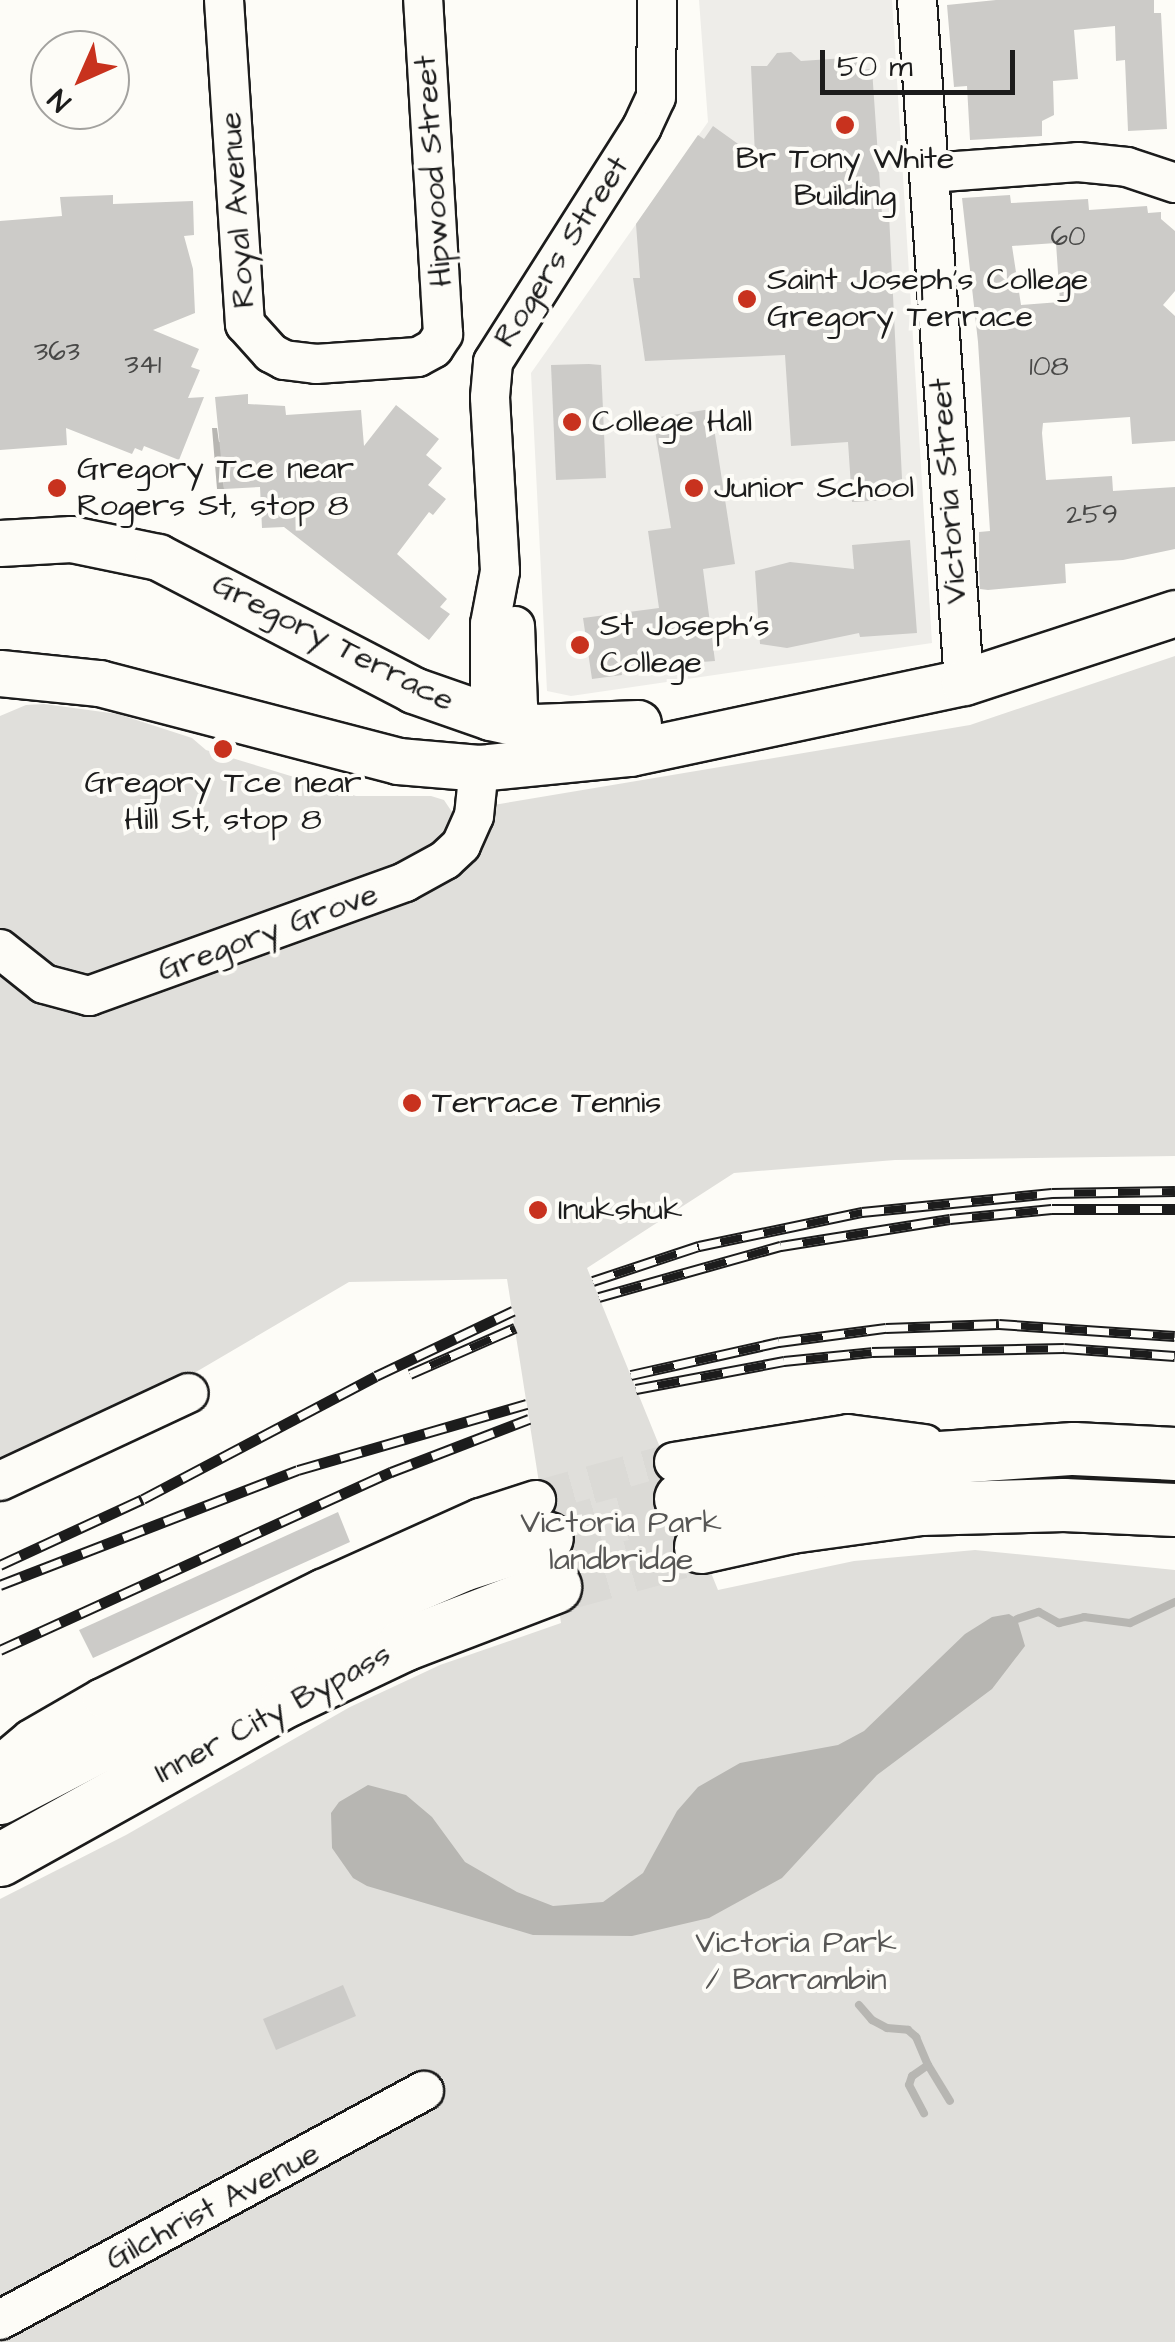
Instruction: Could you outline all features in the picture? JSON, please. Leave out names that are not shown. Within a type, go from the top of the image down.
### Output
[{"type":"highway","points":[[678,1480],[808,1472],[992,1452],[1074,1449],[1175,1454]]},
{"type":"highway","points":[[700,1547],[791,1526],[921,1509],[1064,1505],[1175,1510]]},
{"type":"highway","name":"Inner City Bypass","points":[[0,1798],[370,1604],[463,1565],[546,1542]]},
{"type":"highway","name":"Inner City Bypass","points":[[0,1860],[288,1700],[404,1645],[546,1542]]},
{"type":"main road","name":"Gregory Terrace","points":[[0,543],[70,539],[158,557],[413,690],[502,720],[593,728],[729,712],[789,716]]},
{"type":"main road","name":"Gregory Terrace","points":[[0,673],[99,683],[398,762],[480,768],[630,753],[789,716],[964,682],[1175,613]]},
{"type":"main road","points":[[398,762],[414,754],[426,737],[426,723],[413,690]]},
{"type":"main road","name":"Rogers Street","points":[[480,768],[502,720]]},
{"type":"street","name":"Royal Avenue","points":[[224,0],[242,307],[251,334],[271,353],[297,364],[406,358],[427,352],[440,341]]},
{"type":"street","name":"Hipwood Street","points":[[423,0],[444,316],[440,341]]},
{"type":"street","name":"Rogers Street","points":[[502,720],[490,624],[500,571],[490,397],[492,362],[642,128],[656,97],[658,0]]},
{"type":"street","name":"Victoria Street","points":[[918,0],[964,682]]},
{"type":"street","points":[[929,173],[1078,162],[1127,167],[1175,183]]},
{"type":"street","name":"Gregory Grove","points":[[0,948],[44,984],[89,996],[406,882],[445,860],[462,845],[474,816],[480,768]]},
{"type":"street","points":[[0,1481],[190,1393]]},
{"type":"street","points":[[0,1765],[31,1739],[102,1698],[322,1588],[480,1518],[546,1542]]},
{"type":"street","name":"Gilchrist Avenue","points":[[0,2320],[424,2090]]},
{"type":"shaded area","name":"Saint Joseph's College Gregory Terrace","points":[[699,0],[892,0],[932,643],[571,696],[547,691],[531,373],[708,122]]},
{"type":"shaded area","points":[[212,428],[217,428],[219,442],[228,441],[222,458],[224,489],[217,489]]},
{"type":"shaded area","points":[[1009,1614],[1017,1619],[1025,1646],[992,1689],[877,1775],[782,1878],[709,1918],[632,1936],[533,1935],[367,1886],[353,1878],[332,1848],[331,1813],[339,1802],[368,1785],[406,1795],[432,1817],[465,1862],[517,1892],[553,1906],[603,1902],[643,1873],[677,1811],[698,1787],[740,1763],[838,1745],[864,1731],[965,1634],[992,1617]]},
{"type":"green space","points":[[1175,656],[1175,1156],[895,1160],[734,1173],[587,1268],[718,1590],[854,1561],[975,1550],[1175,1570],[1175,2342],[0,2342],[0,1899],[126,1835],[350,1707],[440,1665],[561,1623],[507,1279],[349,1282],[0,1487],[0,716],[26,705],[44,704],[118,714],[192,738],[206,750],[356,796],[431,796],[444,800],[452,812],[970,725]]},
{"type":"building","points":[[996,0],[1154,0],[1154,13],[1161,13],[1167,129],[1128,131],[1125,60],[1116,61],[1115,26],[1074,30],[1078,79],[1053,81],[1054,115],[1042,121],[1042,136],[970,140],[967,86],[954,87],[947,5]]},
{"type":"building","points":[[791,52],[801,61],[860,57],[861,70],[872,69],[882,214],[889,214],[903,499],[852,502],[848,442],[791,446],[785,355],[645,361],[633,278],[640,278],[636,224],[698,135],[704,139],[713,126],[755,156],[751,66],[767,66],[777,53]]},
{"type":"building","points":[[113,195],[113,204],[193,201],[194,235],[184,236],[193,269],[195,313],[153,330],[199,349],[191,367],[200,370],[188,398],[204,397],[179,460],[144,446],[142,451],[135,448],[132,454],[66,428],[67,445],[0,450],[0,221],[62,216],[60,197]]},
{"type":"building","points":[[1010,195],[1011,203],[1088,199],[1089,210],[1147,206],[1148,213],[1161,212],[1161,219],[1175,231],[1175,291],[1163,305],[1175,316],[1175,441],[1132,444],[1130,417],[1043,423],[1042,433],[1046,480],[1112,476],[1113,491],[1175,487],[1175,549],[1123,560],[1065,564],[1066,583],[980,589],[979,532],[990,531],[978,342],[962,198]],"holes":[[[1056,243],[1060,302],[1021,305],[1012,246]]]},
{"type":"building","name":"College Hall","points":[[551,365],[601,365],[606,478],[556,480]]},
{"type":"building","points":[[248,394],[248,404],[285,406],[286,415],[361,410],[364,446],[396,405],[439,439],[426,455],[442,468],[428,485],[446,499],[433,515],[429,512],[397,554],[447,599],[440,607],[450,614],[429,640],[284,527],[262,528],[260,487],[224,489],[215,397]]},
{"type":"building","points":[[711,409],[735,564],[703,569],[715,661],[621,668],[622,675],[592,679],[583,618],[659,608],[648,531],[671,528],[653,418]]},
{"type":"building","points":[[910,540],[917,633],[860,637],[859,633],[787,648],[760,644],[755,571],[790,562],[854,569],[852,545]]},
{"type":"building","points":[[338,1512],[350,1542],[93,1658],[79,1630]]},
{"type":"building","points":[[343,1985],[356,2016],[276,2050],[263,2019]]},
{"type":"waterway","points":[[1017,1619],[1039,1612],[1059,1623],[1084,1617],[1130,1623],[1175,1602]]},
{"type":"waterway","points":[[859,2005],[872,2020],[887,2028],[908,2030],[916,2037],[928,2065],[912,2076],[909,2085],[924,2113]]},
{"type":"waterway","points":[[928,2065],[950,2101]]},
{"type":"tunnel","points":[[536,1500],[674,1462]]},
{"type":"tunnel","points":[[547,1538],[681,1499]]},
{"type":"tunnel","points":[[555,1587],[701,1547]]},
{"type":"railway","points":[[593,1281],[699,1246],[862,1212],[1052,1193],[1175,1191]]},
{"type":"railway","points":[[599,1297],[781,1246],[950,1219],[1052,1209],[1175,1209]]},
{"type":"railway","points":[[0,1565],[143,1499],[376,1376],[513,1311]]},
{"type":"railway","points":[[631,1375],[779,1342],[886,1328],[999,1324],[1175,1336]]},
{"type":"railway","points":[[410,1374],[515,1328]]},
{"type":"railway","points":[[636,1389],[784,1361],[872,1352],[1064,1348],[1175,1356]]},
{"type":"railway","points":[[0,1585],[298,1470],[527,1404]]},
{"type":"railway","points":[[0,1650],[391,1472],[529,1419]]},
{"type":"place","name":"Br Tony White Building","points":[[845,125]]},
{"type":"place","name":"Saint Joseph's College Gregory Terrace","points":[[747,299]]},
{"type":"place","name":"College Hall","points":[[572,422]]},
{"type":"place","name":"Gregory Tce near Rogers St, stop 8","points":[[57,488]]},
{"type":"place","name":"Junior School","points":[[694,488]]},
{"type":"place","name":"St Joseph's College","points":[[580,645]]},
{"type":"place","name":"Gregory Tce near Hill St, stop 8","points":[[223,749]]},
{"type":"place","name":"Terrace Tennis","points":[[412,1103]]},
{"type":"place","name":"Inukshuk","points":[[538,1210]]},
{"type":"park label","name":"Victoria Park landbridge","points":[[621,1542]]},
{"type":"park label","name":"Victoria Park / Barrambin","points":[[796,1962]]}]
